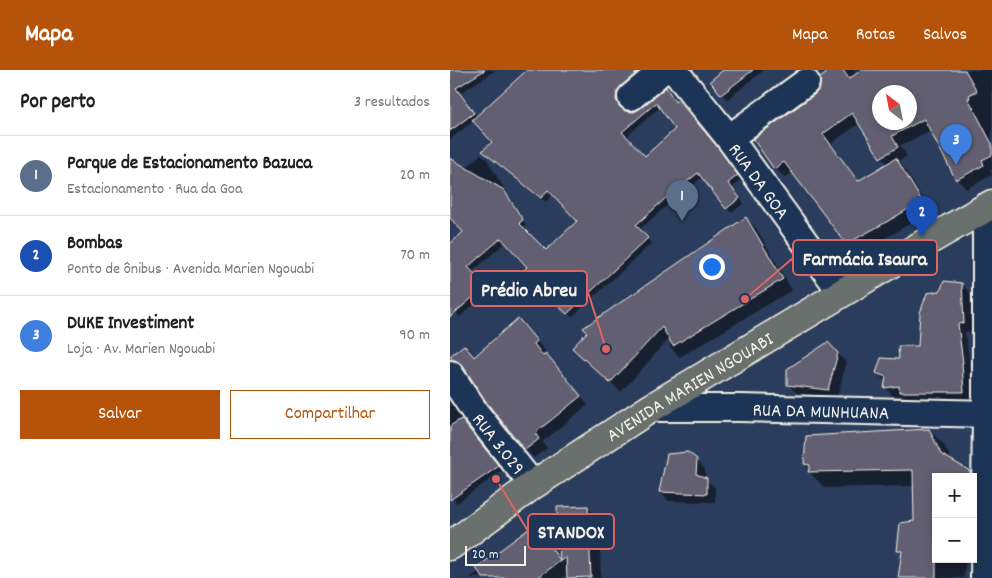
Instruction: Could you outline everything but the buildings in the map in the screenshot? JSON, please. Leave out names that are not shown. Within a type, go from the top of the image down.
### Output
[{"type":"main road","name":"AVENIDA MARIEN NGOUABI","points":[[450,546],[532,485],[651,408],[989,206]]},
{"type":"street","points":[[631,97],[662,70]]},
{"type":"street","name":"RUA DA GOA","points":[[674,70],[729,138],[842,293]]},
{"type":"street","points":[[729,138],[806,82]]},
{"type":"street","points":[[984,578],[989,414],[989,206]]},
{"type":"street","name":"RUA 3.029","points":[[450,374],[475,412],[532,485]]},
{"type":"street","name":"RUA DA MUNHUANA","points":[[651,408],[749,408],[989,414]]},
{"type":"place","name":"DUKE Investiment","points":[[956,165]]},
{"type":"place","name":"Parque de Estacionamento Bazuca","points":[[682,221]]},
{"type":"place","name":"Bombas","points":[[922,237]]},
{"type":"place","name":"Farmácia Isaura","points":[[745,299]]},
{"type":"place","name":"Prédio Abreu","points":[[606,349]]},
{"type":"place","name":"STANDOX","points":[[496,479]]}]
